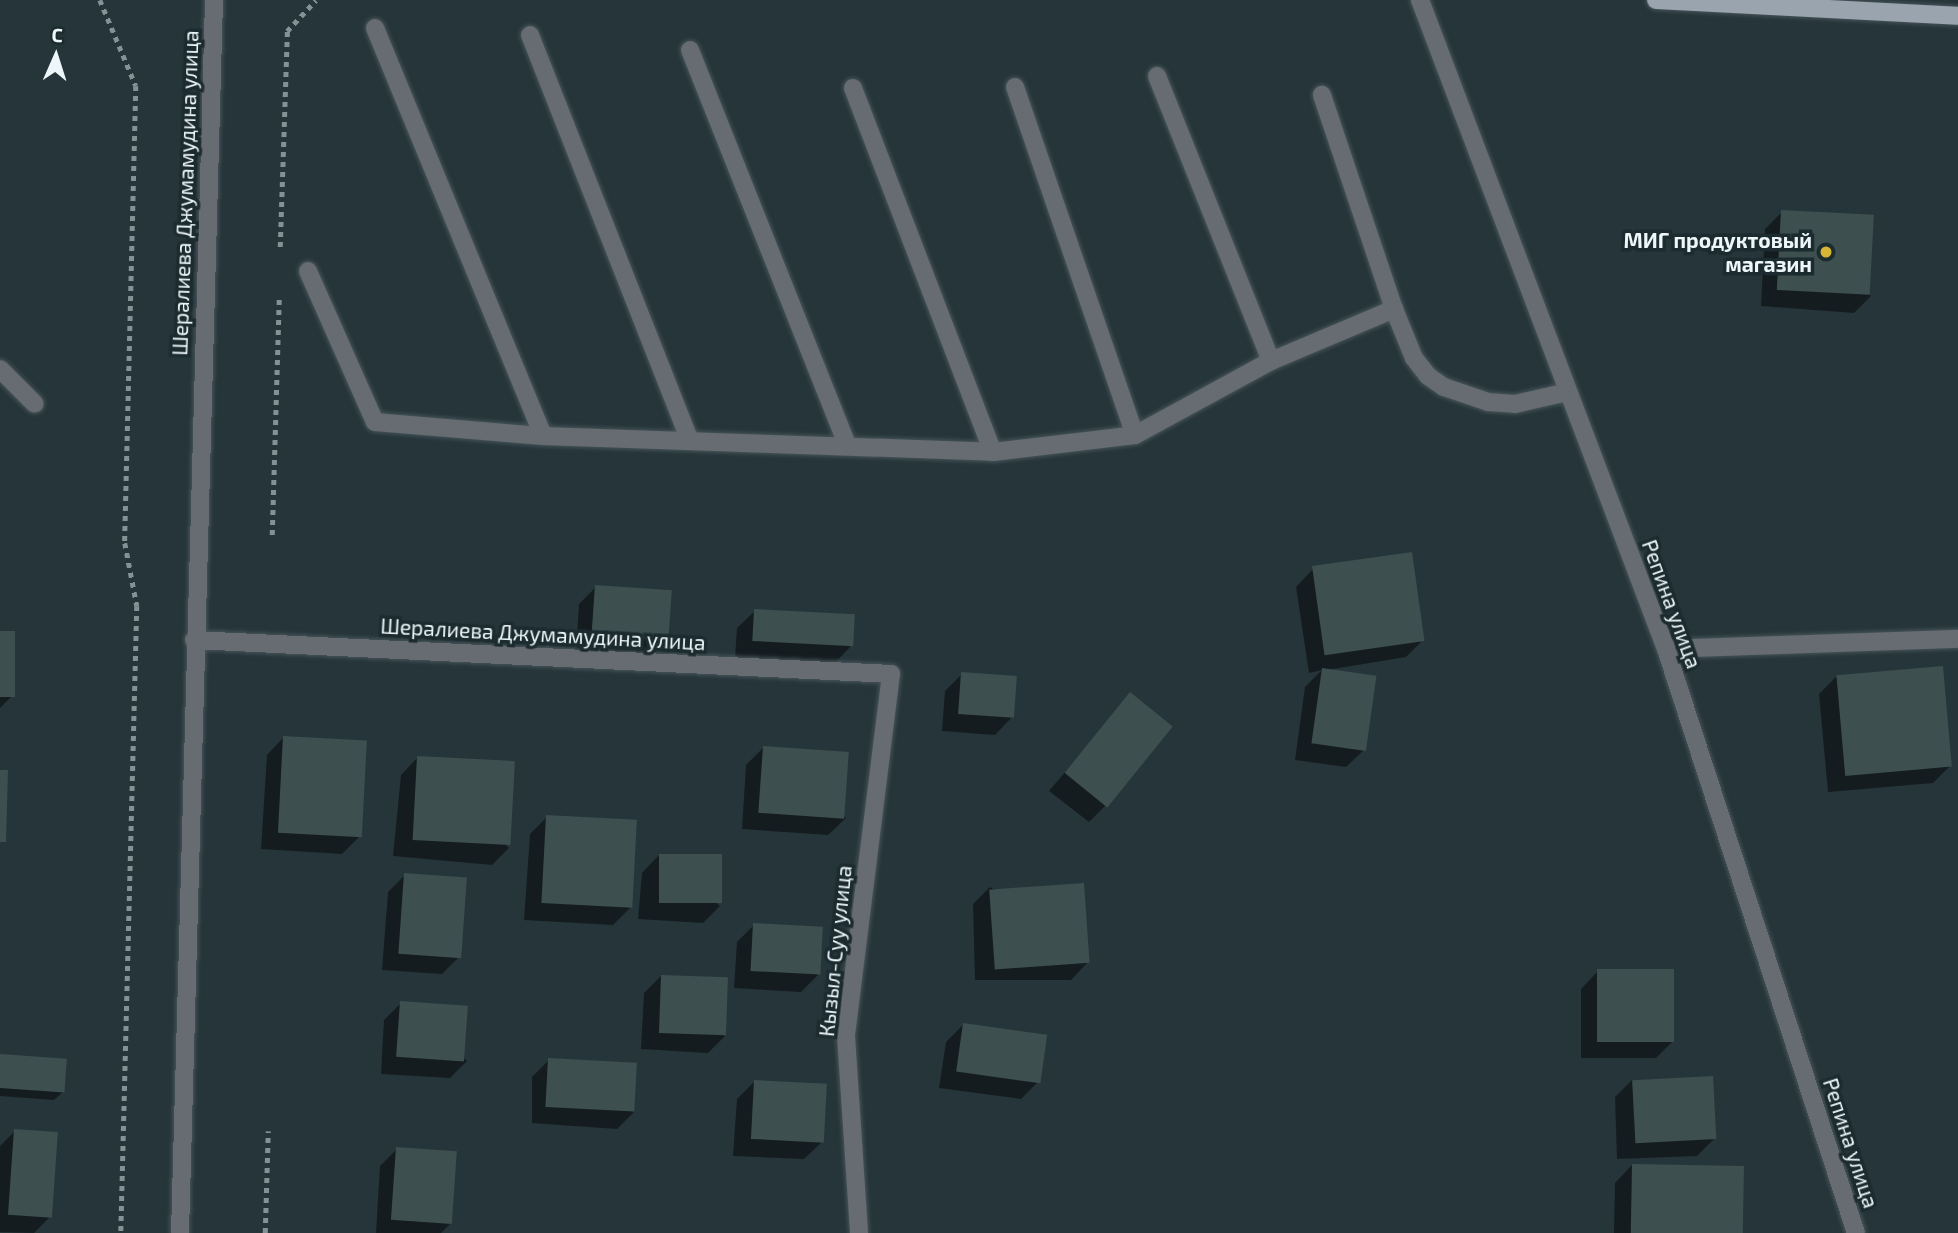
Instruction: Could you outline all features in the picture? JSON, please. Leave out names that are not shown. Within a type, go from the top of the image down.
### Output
[{"type":"main road","points":[[1656,0],[1958,16]]},
{"type":"street","name":"Шералиева Джумамудина улица","points":[[180,1233],[194,640],[214,0]]},
{"type":"street","name":"Репина улица","points":[[1420,0],[1666,649],[1856,1233]]},
{"type":"street","points":[[376,28],[543,436]]},
{"type":"street","points":[[530,35],[689,439]]},
{"type":"street","points":[[690,50],[846,443]]},
{"type":"street","points":[[1157,76],[1271,361]]},
{"type":"street","points":[[1016,87],[1135,435]]},
{"type":"street","points":[[853,88],[993,452]]},
{"type":"street","points":[[1322,95],[1394,309],[1414,358],[1428,376],[1444,387],[1488,402],[1515,404],[1568,392]]},
{"type":"street","points":[[308,271],[375,422],[543,436],[846,443],[993,452],[1135,435],[1271,361],[1394,309]]},
{"type":"street","points":[[0,369],[35,404]]},
{"type":"street","points":[[1666,649],[1958,639]]},
{"type":"street","name":"Шералиева Джумамудина улица","points":[[194,640],[891,674]]},
{"type":"street","name":"Кызыл-Суу улица","points":[[859,1233],[846,1036],[891,674]]},
{"type":"path","points":[[100,0],[136,86],[125,543],[137,606],[121,1233]]},
{"type":"path","points":[[265,1233],[268,1131]]},
{"type":"building","name":"МИГ продуктовый магазин","points":[[1781,210],[1874,215],[1870,295],[1777,290]]},
{"type":"building","points":[[1412,552],[1425,641],[1325,655],[1312,566]]},
{"type":"building","points":[[595,585],[672,590],[668,640],[592,635]]},
{"type":"building","points":[[754,609],[855,614],[853,646],[752,641]]},
{"type":"building","points":[[0,631],[15,631],[15,697],[0,697]]},
{"type":"building","points":[[1943,666],[1952,767],[1845,776],[1836,675]]},
{"type":"building","points":[[1322,668],[1376,676],[1366,751],[1311,743]]},
{"type":"building","points":[[961,672],[1017,676],[1014,718],[958,714]]},
{"type":"building","points":[[1130,692],[1173,727],[1107,807],[1065,773]]},
{"type":"building","points":[[283,736],[367,740],[362,837],[278,833]]},
{"type":"building","points":[[763,746],[849,752],[844,819],[758,813]]},
{"type":"building","points":[[417,756],[515,761],[510,845],[413,840]]},
{"type":"building","points":[[0,770],[8,770],[6,842],[0,842]]},
{"type":"building","points":[[546,815],[637,820],[632,908],[541,903]]},
{"type":"building","points":[[659,854],[722,854],[722,903],[659,903]]},
{"type":"building","points":[[404,873],[467,877],[461,958],[398,954]]},
{"type":"building","points":[[1084,883],[1090,963],[995,969],[989,890]]},
{"type":"building","points":[[753,923],[823,927],[820,975],[750,971]]},
{"type":"building","points":[[1597,969],[1674,969],[1674,1042],[1597,1042]]},
{"type":"building","points":[[661,975],[728,977],[726,1035],[659,1033]]},
{"type":"building","points":[[400,1001],[468,1006],[464,1062],[396,1057]]},
{"type":"building","points":[[963,1023],[1047,1035],[1040,1083],[956,1072]]},
{"type":"building","points":[[0,1054],[67,1059],[64,1093],[0,1088]]},
{"type":"building","points":[[548,1058],[637,1063],[634,1112],[545,1107]]},
{"type":"building","points":[[1713,1076],[1716,1139],[1635,1143],[1632,1080]]},
{"type":"building","points":[[754,1080],[827,1084],[824,1143],[751,1139]]},
{"type":"building","points":[[14,1129],[58,1132],[52,1218],[8,1215]]},
{"type":"building","points":[[396,1147],[457,1151],[452,1224],[391,1220]]},
{"type":"building","points":[[1632,1164],[1744,1166],[1743,1233],[1631,1233]]},
{"type":"place","name":"МИГ продуктовый магазин","points":[[1826,252]]}]
